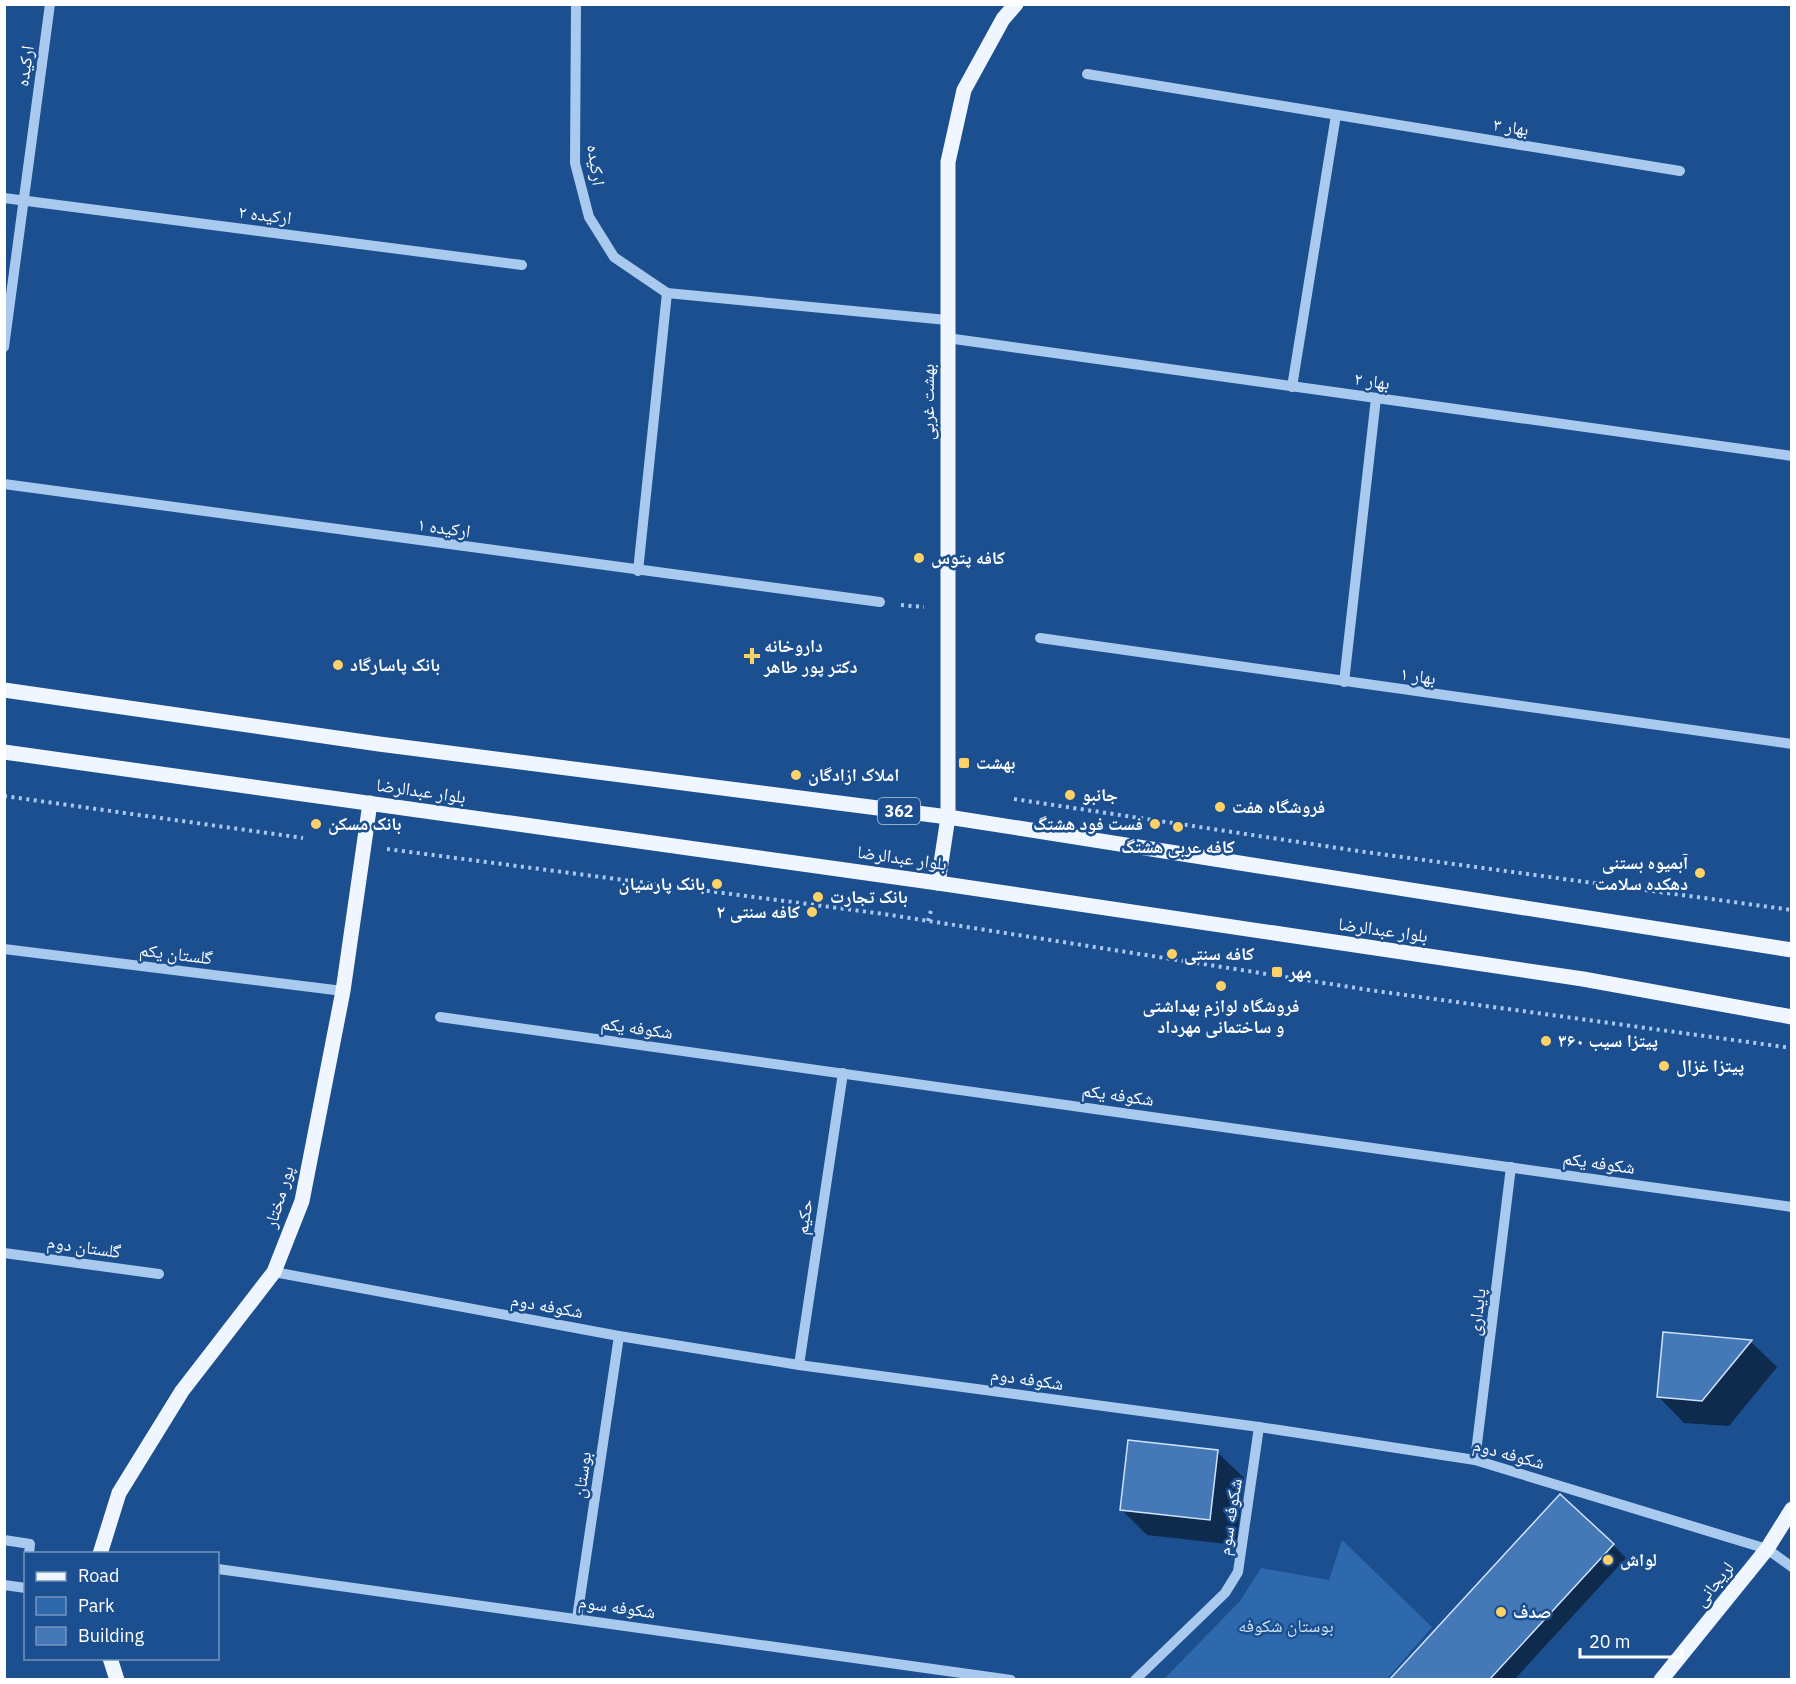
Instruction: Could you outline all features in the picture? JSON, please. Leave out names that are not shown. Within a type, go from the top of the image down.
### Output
[{"type":"main road","name":"بهشت غربی","points":[[939,883],[948,817],[948,162],[964,90],[1003,19],[1016,4]]},
{"type":"main road","name":"362","points":[[4,690],[379,744],[948,817],[1791,950]]},
{"type":"main road","name":"بلوار عبدالرضا","points":[[4,752],[939,883],[1583,979],[1791,1017]]},
{"type":"main road","name":"پور مختار","points":[[101,1552],[119,1493],[182,1391],[274,1272],[302,1201],[343,991],[370,803]]},
{"type":"main road","name":"لریجانی","points":[[1661,1680],[1767,1549],[1791,1509]]},
{"type":"main road","points":[[110,1660],[117,1680]]},
{"type":"street","name":"ارکیده","points":[[4,346],[50,4]]},
{"type":"street","name":"ارکیده","points":[[576,4],[575,164],[589,217],[614,257],[667,293]]},
{"type":"street","name":"بهار ۳","points":[[1087,74],[1680,171]]},
{"type":"street","points":[[1293,387],[1336,115]]},
{"type":"street","name":"ارکیده ۲","points":[[4,198],[522,265]]},
{"type":"street","points":[[639,571],[667,293],[947,320]]},
{"type":"street","name":"بهار ۲","points":[[947,338],[1791,456]]},
{"type":"street","points":[[1344,682],[1377,398]]},
{"type":"street","name":"ارکیده ۱","points":[[4,484],[880,602]]},
{"type":"street","name":"بهار ۱","points":[[1040,638],[1791,744]]},
{"type":"street","name":"گلستان یکم","points":[[4,949],[343,991]]},
{"type":"street","name":"شکوفه یکم","points":[[440,1017],[1791,1207]]},
{"type":"street","name":"حکیم","points":[[799,1365],[843,1073]]},
{"type":"street","name":"پایداری","points":[[1475,1460],[1511,1167]]},
{"type":"street","name":"گلستان دوم","points":[[4,1253],[159,1274]]},
{"type":"street","name":"شکوفه دوم","points":[[274,1272],[619,1336],[799,1365],[1259,1427],[1475,1460],[1767,1549],[1791,1567]]},
{"type":"street","name":"بوستان","points":[[577,1618],[619,1336]]},
{"type":"street","name":"شکوفه سوم","points":[[1135,1680],[1225,1593],[1238,1572],[1259,1427]]},
{"type":"street","points":[[4,1540],[30,1549]]},
{"type":"street","name":"شکوفه سوم","points":[[219,1569],[1011,1680]]},
{"type":"street","points":[[4,1585],[24,1588]]},
{"type":"path","points":[[880,602],[948,610]]},
{"type":"path","points":[[4,796],[303,838]]},
{"type":"path","points":[[1011,799],[1358,851],[1791,910]]},
{"type":"path","points":[[383,848],[884,914],[1369,990],[1791,1048]]},
{"type":"green space","name":"بوستان شکوفه","points":[[1342,1540],[1432,1627],[1387,1679],[1164,1679],[1240,1601],[1261,1568],[1329,1580]]},
{"type":"building","points":[[1663,1332],[1752,1340],[1702,1401],[1657,1397]]},
{"type":"building","points":[[1128,1440],[1218,1450],[1210,1520],[1120,1510]]},
{"type":"building","name":"صدف","points":[[1560,1494],[1614,1544],[1489,1680],[1389,1680]]},
{"type":"place","name":"کافه پتوس","points":[[919,558]]},
{"type":"place","name":"داروخانه دکتر پور طاهر","points":[[752,656]]},
{"type":"place","name":"بانک پاسارگاد","points":[[338,665]]},
{"type":"place","name":"بهشت","points":[[964,763]]},
{"type":"place","name":"املاک ازادگان","points":[[796,775]]},
{"type":"place","name":"جانبو","points":[[1070,795]]},
{"type":"place","name":"فروشگاه هفت","points":[[1220,807]]},
{"type":"place","name":"بانک مسکن","points":[[316,824]]},
{"type":"place","name":"فست فود هشتگ","points":[[1155,824]]},
{"type":"place","name":"کافه عربی هشتگ","points":[[1178,827]]},
{"type":"place","name":"آبمیوه بستنی دهکده سلامت","points":[[1700,873]]},
{"type":"place","name":"بانک پارسیان","points":[[717,884]]},
{"type":"place","name":"بانک تجارت","points":[[818,897]]},
{"type":"place","name":"کافه سنتی ۲","points":[[812,912]]},
{"type":"place","name":"کافه سنتی","points":[[1172,954]]},
{"type":"place","name":"مهر","points":[[1277,972]]},
{"type":"place","name":"فروشگاه لوازم بهداشتی و ساختمانی مهرداد","points":[[1221,986]]},
{"type":"place","name":"پیتزا سیب ٣۶٠","points":[[1546,1041]]},
{"type":"place","name":"پیتزا غزال","points":[[1664,1066]]},
{"type":"place","name":"لواش","points":[[1608,1560]]},
{"type":"place","name":"صدف","points":[[1501,1612]]}]
